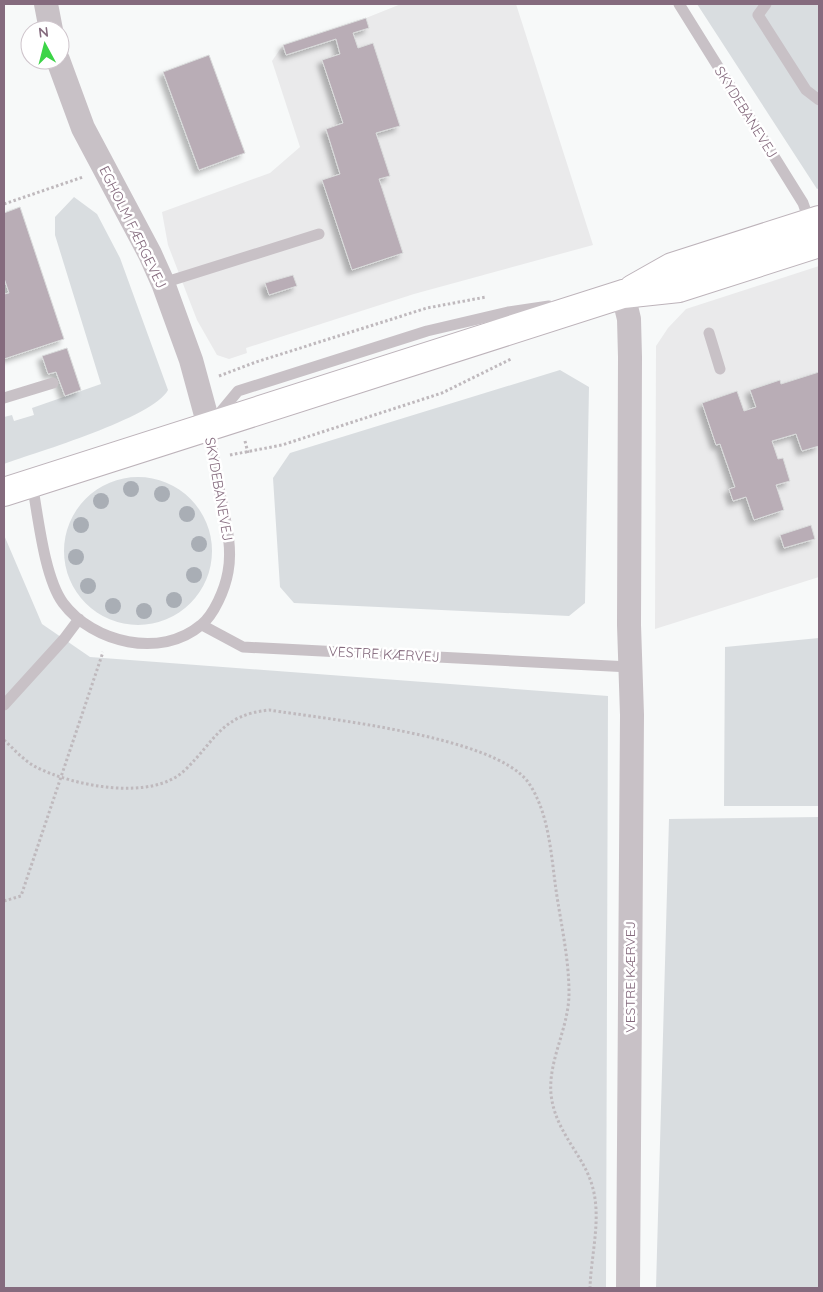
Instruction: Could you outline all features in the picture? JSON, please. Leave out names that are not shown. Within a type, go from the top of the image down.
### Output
[{"type":"street","points":[[46,4],[49,20]]},
{"type":"street","name":"EGHOLM FÆRGEVEJ","points":[[62,70],[83,128],[150,254],[162,283],[191,360],[208,426]]},
{"type":"street","name":"SKYDEBANEVEJ","points":[[4,492],[623,294],[679,288],[816,232]]},
{"type":"street","name":"VESTRE KÆRVEJ","points":[[623,294],[628,319],[630,357],[630,667],[632,725],[628,1288]]},
{"type":"lane","name":"SKYDEBANEVEJ","points":[[678,4],[803,203],[816,232]]},
{"type":"lane","points":[[766,4],[758,15],[806,90],[819,100]]},
{"type":"lane","points":[[162,283],[319,234]]},
{"type":"lane","points":[[708,333],[720,369]]},
{"type":"lane","points":[[4,398],[53,383]]},
{"type":"lane","name":"SKYDEBANEVEJ","points":[[32,483],[53,584],[63,602],[79,619],[108,637],[138,643],[169,643],[202,625],[219,600],[228,572],[229,544],[208,426]]},
{"type":"lane","points":[[4,705],[64,639],[79,619]]},
{"type":"lane","name":"VESTRE KÆRVEJ","points":[[202,625],[243,647],[630,667]]},
{"type":"path","points":[[4,204],[105,169]]},
{"type":"path","points":[[237,455],[282,445],[442,393],[519,355]]},
{"type":"path","points":[[4,901],[21,896],[108,637]]},
{"type":"path","points":[[4,740],[34,766],[60,779],[98,787],[142,786],[166,782],[184,771],[221,728],[250,712],[269,710],[423,735],[463,746],[509,766],[527,781],[539,803],[548,838],[569,978],[569,1012],[552,1072],[551,1095],[560,1126],[592,1182],[597,1203],[590,1288]]},
{"type":"shaded area","points":[[401,4],[516,4],[593,245],[414,294],[246,348],[247,353],[229,359],[217,355],[197,320],[168,245],[162,212],[270,173],[300,147],[272,61],[283,45],[366,18]]},
{"type":"shaded area","points":[[697,4],[819,4],[819,188],[817,189]]},
{"type":"shaded area","points":[[74,197],[97,214],[120,258],[168,390],[158,401],[118,423],[4,464],[4,417],[12,415],[14,421],[34,415],[32,408],[101,384],[55,235],[55,217]]},
{"type":"shaded area","points":[[819,266],[819,577],[655,629],[656,346],[668,328],[686,309]]},
{"type":"shaded area","points":[[560,370],[589,387],[585,603],[569,616],[294,603],[280,587],[273,478],[290,453]]},
{"type":"shaded area","points":[[138,477],[153,478],[166,482],[191,498],[207,523],[211,536],[211,566],[207,579],[191,604],[166,620],[153,624],[138,625],[123,624],[110,620],[85,604],[69,579],[65,566],[64,551],[65,536],[69,523],[85,498],[110,482],[123,478]]},
{"type":"shaded area","points":[[4,535],[42,624],[90,657],[608,696],[606,1288],[4,1288]]},
{"type":"shaded area","points":[[819,638],[819,806],[724,806],[725,647]]},
{"type":"shaded area","points":[[819,817],[819,1288],[656,1288],[669,819]]},
{"type":"building","points":[[366,18],[369,28],[353,33],[358,48],[373,43],[400,126],[376,133],[390,176],[379,179],[403,253],[352,270],[322,180],[340,174],[326,129],[343,123],[322,60],[340,54],[336,39],[286,55],[283,45]]},
{"type":"building","points":[[209,55],[245,153],[199,170],[163,72]]},
{"type":"building","points":[[20,207],[64,339],[4,359],[4,294],[9,293],[4,278],[4,213]]},
{"type":"building","points":[[293,275],[297,286],[269,295],[265,283]]},
{"type":"building","points":[[67,348],[81,390],[65,396],[56,372],[48,374],[42,356]]},
{"type":"building","points":[[819,372],[819,446],[802,451],[796,434],[772,441],[778,459],[783,458],[790,481],[776,485],[784,510],[754,520],[746,497],[733,501],[729,489],[735,487],[720,444],[716,445],[702,403],[737,391],[744,411],[756,407],[750,390],[780,380],[781,384]]},
{"type":"building","points":[[811,525],[815,539],[784,548],[780,535]]}]
